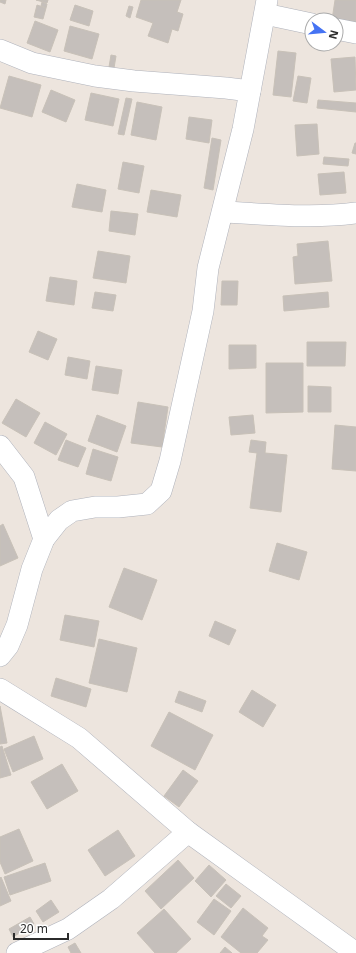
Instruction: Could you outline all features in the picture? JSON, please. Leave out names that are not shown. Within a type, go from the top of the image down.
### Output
[{"type":"street","points":[[0,656],[8,646],[18,625],[32,569],[44,539],[59,520],[72,510],[148,504],[161,491],[170,461],[203,311],[208,268],[243,129],[266,7],[304,21]]},
{"type":"street","points":[[344,30],[356,33]]},
{"type":"street","points":[[0,50],[32,63],[94,76],[134,82],[226,88],[250,92]]},
{"type":"street","points":[[223,212],[288,216],[337,216],[356,213]]},
{"type":"street","points":[[0,446],[24,477],[44,539]]},
{"type":"street","points":[[0,689],[79,738],[188,832],[356,953]]},
{"type":"street","points":[[17,953],[68,929],[111,899],[188,832]]},
{"type":"building","points":[[0,0],[6,0],[5,4],[0,2]]},
{"type":"building","points":[[36,0],[48,0],[47,3]]},
{"type":"building","points":[[141,0],[181,0],[177,12],[183,14],[178,31],[172,29],[168,43],[148,36],[153,23],[136,17]]},
{"type":"building","points":[[335,0],[356,0],[356,25],[344,22],[344,12],[333,12]]},
{"type":"building","points":[[42,2],[47,4],[46,8],[41,6]]},
{"type":"building","points":[[37,5],[46,8],[43,19],[34,17]]},
{"type":"building","points":[[75,5],[93,11],[89,26],[70,20]]},
{"type":"building","points":[[129,6],[133,7],[130,18],[126,16]]},
{"type":"building","points":[[35,21],[58,30],[50,52],[27,43]]},
{"type":"building","points":[[70,26],[99,34],[92,59],[64,51]]},
{"type":"building","points":[[278,51],[296,53],[291,97],[273,95]]},
{"type":"building","points":[[111,55],[116,56],[114,68],[109,67]]},
{"type":"building","points":[[355,57],[356,90],[334,92],[331,59]]},
{"type":"building","points":[[9,76],[41,85],[32,117],[0,108]]},
{"type":"building","points":[[298,76],[311,78],[307,103],[293,101]]},
{"type":"building","points":[[51,90],[75,100],[66,122],[42,112]]},
{"type":"building","points":[[91,93],[119,99],[113,126],[85,120]]},
{"type":"building","points":[[126,98],[132,99],[124,135],[118,134]]},
{"type":"building","points":[[318,100],[356,103],[356,112],[317,108]]},
{"type":"building","points":[[137,102],[162,107],[156,140],[131,135]]},
{"type":"building","points":[[189,117],[212,120],[209,143],[186,139]]},
{"type":"building","points":[[317,124],[319,154],[297,156],[295,125]]},
{"type":"building","points":[[212,138],[221,140],[213,190],[204,188]]},
{"type":"building","points":[[356,143],[356,154],[352,153]]},
{"type":"building","points":[[324,157],[349,159],[348,166],[323,164]]},
{"type":"building","points":[[123,162],[144,166],[139,193],[118,189]]},
{"type":"building","points":[[344,172],[346,193],[320,195],[318,174]]},
{"type":"building","points":[[77,184],[106,190],[102,212],[72,207]]},
{"type":"building","points":[[151,190],[181,195],[177,217],[147,212]]},
{"type":"building","points":[[111,211],[138,214],[135,235],[109,231]]},
{"type":"building","points":[[328,241],[332,281],[295,284],[293,257],[298,256],[297,244]]},
{"type":"building","points":[[98,251],[130,256],[126,283],[93,278]]},
{"type":"building","points":[[50,277],[77,281],[74,305],[46,301]]},
{"type":"building","points":[[222,281],[238,281],[237,305],[221,305]]},
{"type":"building","points":[[95,292],[116,295],[113,311],[92,308]]},
{"type":"building","points":[[328,292],[329,307],[284,311],[283,296]]},
{"type":"building","points":[[38,331],[57,339],[48,360],[29,352]]},
{"type":"building","points":[[307,342],[346,342],[345,366],[307,366]]},
{"type":"building","points":[[229,345],[256,345],[256,368],[229,369]]},
{"type":"building","points":[[68,357],[90,361],[87,379],[65,375]]},
{"type":"building","points":[[266,363],[303,363],[303,412],[266,413]]},
{"type":"building","points":[[96,366],[122,370],[118,394],[92,390]]},
{"type":"building","points":[[308,386],[331,387],[331,412],[308,412]]},
{"type":"building","points":[[16,399],[40,413],[26,437],[2,423]]},
{"type":"building","points":[[138,402],[168,407],[162,447],[131,443]]},
{"type":"building","points":[[97,415],[126,426],[117,452],[88,441]]},
{"type":"building","points":[[253,415],[255,433],[231,435],[229,417]]},
{"type":"building","points":[[45,422],[67,434],[56,455],[34,443]]},
{"type":"building","points":[[335,425],[356,427],[356,471],[332,469]]},
{"type":"building","points":[[66,440],[86,448],[78,467],[58,460]]},
{"type":"building","points":[[251,440],[266,442],[265,453],[287,455],[281,512],[250,508],[257,453],[249,452]]},
{"type":"building","points":[[93,449],[118,457],[111,481],[86,474]]},
{"type":"building","points":[[3,524],[18,558],[0,566],[0,526]]},
{"type":"building","points":[[277,543],[307,552],[299,580],[269,571]]},
{"type":"building","points":[[124,568],[157,580],[142,620],[109,607]]},
{"type":"building","points":[[65,615],[99,621],[94,647],[60,640]]},
{"type":"building","points":[[215,621],[236,630],[229,645],[209,636]]},
{"type":"building","points":[[99,639],[137,648],[127,692],[89,683]]},
{"type":"building","points":[[56,678],[91,689],[86,707],[51,696]]},
{"type":"building","points":[[252,690],[276,705],[263,727],[239,712]]},
{"type":"building","points":[[179,691],[206,701],[202,712],[175,702]]},
{"type":"building","points":[[0,706],[7,743],[0,744]]},
{"type":"building","points":[[169,712],[213,735],[195,770],[151,746]]},
{"type":"building","points":[[34,736],[43,759],[13,772],[4,749]]},
{"type":"building","points":[[2,746],[11,775],[0,778],[0,747]]},
{"type":"building","points":[[62,764],[78,791],[47,809],[31,782]]},
{"type":"building","points":[[183,770],[198,781],[179,807],[164,796]]},
{"type":"building","points":[[19,829],[33,861],[5,874],[0,862],[0,837]]},
{"type":"building","points":[[118,830],[135,856],[105,876],[88,850]]},
{"type":"building","points":[[178,860],[194,878],[161,909],[145,891]]},
{"type":"building","points":[[45,863],[51,881],[10,895],[4,877]]},
{"type":"building","points":[[209,865],[226,880],[211,897],[195,881]]},
{"type":"building","points":[[1,877],[11,901],[0,906],[0,878]]},
{"type":"building","points":[[226,884],[241,896],[231,908],[216,896]]},
{"type":"building","points":[[214,899],[231,911],[214,935],[197,922]]},
{"type":"building","points":[[51,900],[59,912],[43,922],[36,911]]},
{"type":"building","points":[[243,908],[268,928],[262,936],[268,940],[257,953],[241,953],[221,937]]},
{"type":"building","points":[[164,909],[191,939],[176,953],[155,953],[137,933]]},
{"type":"building","points":[[30,917],[34,924],[13,937],[9,929]]},
{"type":"building","points":[[75,943],[81,953],[71,953],[68,947]]},
{"type":"building","points":[[225,947],[232,953],[220,953]]}]
